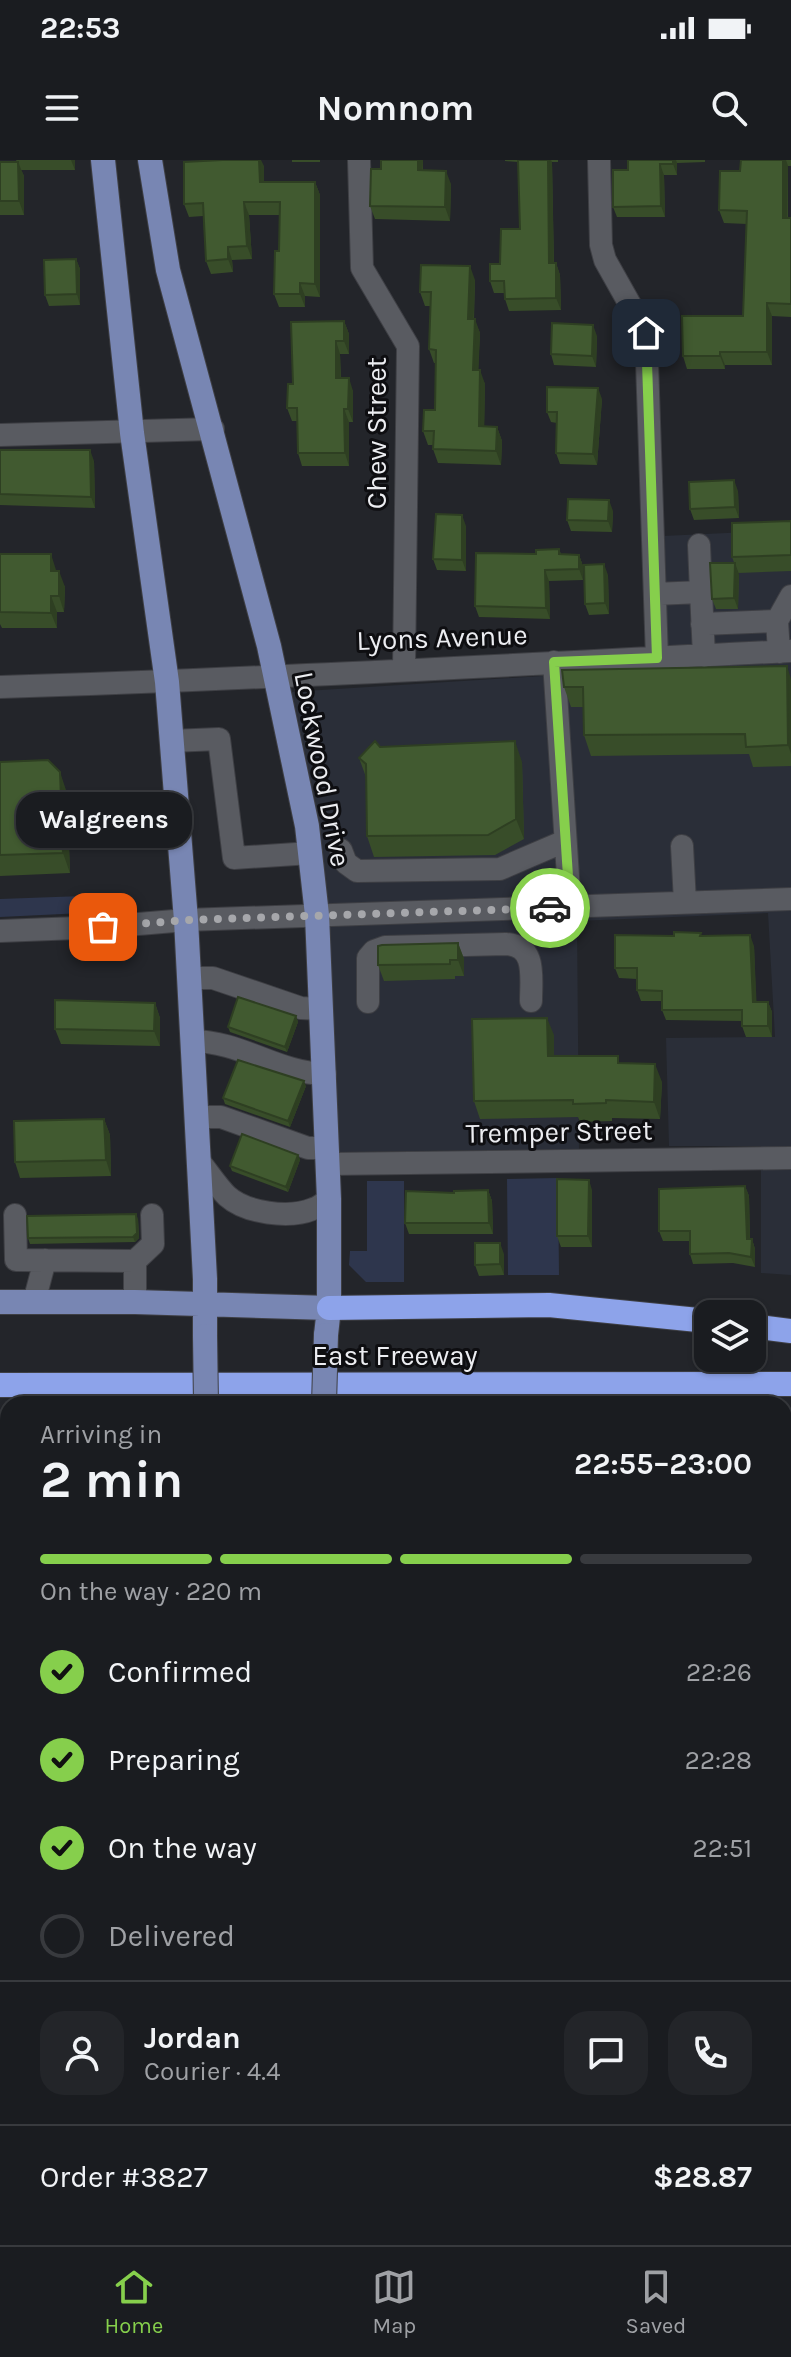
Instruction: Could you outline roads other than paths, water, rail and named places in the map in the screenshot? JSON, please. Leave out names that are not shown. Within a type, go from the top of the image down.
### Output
[{"type":"highway","points":[[329,1308],[549,1305],[694,1320]]},
{"type":"highway","points":[[766,1328],[791,1331]]},
{"type":"highway","name":"East Freeway","points":[[0,1385],[791,1384]]},
{"type":"main road","points":[[103,160],[132,433],[167,682],[186,920],[199,1161],[206,1396]]},
{"type":"main road","name":"Lockwood Drive","points":[[150,160],[168,270],[213,429],[275,674],[311,853],[317,915],[328,1156],[329,1308],[324,1396]]},
{"type":"main road","points":[[0,1302],[135,1302],[329,1308]]},
{"type":"street","name":"Chew Street","points":[[359,160],[362,268],[408,346],[404,669]]},
{"type":"street","points":[[599,160],[601,245],[605,260],[646,333],[657,658]]},
{"type":"street","points":[[0,435],[213,429]]},
{"type":"street","points":[[699,545],[704,656]]},
{"type":"street","points":[[655,594],[701,592]]},
{"type":"street","points":[[785,652],[777,621],[791,596]]},
{"type":"street","points":[[702,624],[777,621]]},
{"type":"street","name":"Lyons Avenue","points":[[0,687],[167,682],[275,674],[785,652]]},
{"type":"street","points":[[554,662],[570,907]]},
{"type":"street","points":[[171,741],[219,739],[234,858],[311,853]]},
{"type":"street","points":[[341,850],[346,863],[357,871],[500,869],[565,841]]},
{"type":"street","points":[[682,846],[685,902]]},
{"type":"street","points":[[0,931],[186,920],[791,899]]},
{"type":"street","points":[[368,1002],[368,958],[374,951],[385,947],[506,944],[521,947],[529,957],[531,1001]]},
{"type":"street","points":[[189,978],[213,978],[301,1008],[321,1009]]},
{"type":"street","points":[[192,1041],[215,1041],[305,1073],[325,1074]]},
{"type":"street","name":"Tremper Street","points":[[196,1117],[221,1117],[328,1156],[791,1158]]},
{"type":"street","points":[[199,1161],[228,1197],[245,1207],[267,1212],[291,1212],[311,1210],[329,1199]]},
{"type":"street","points":[[15,1215],[16,1260],[135,1261],[153,1244],[152,1215]]},
{"type":"street","points":[[34,1302],[45,1260]]},
{"type":"street","points":[[135,1261],[135,1302]]},
{"type":"place","name":"Walgreens","points":[[103,927]]}]
